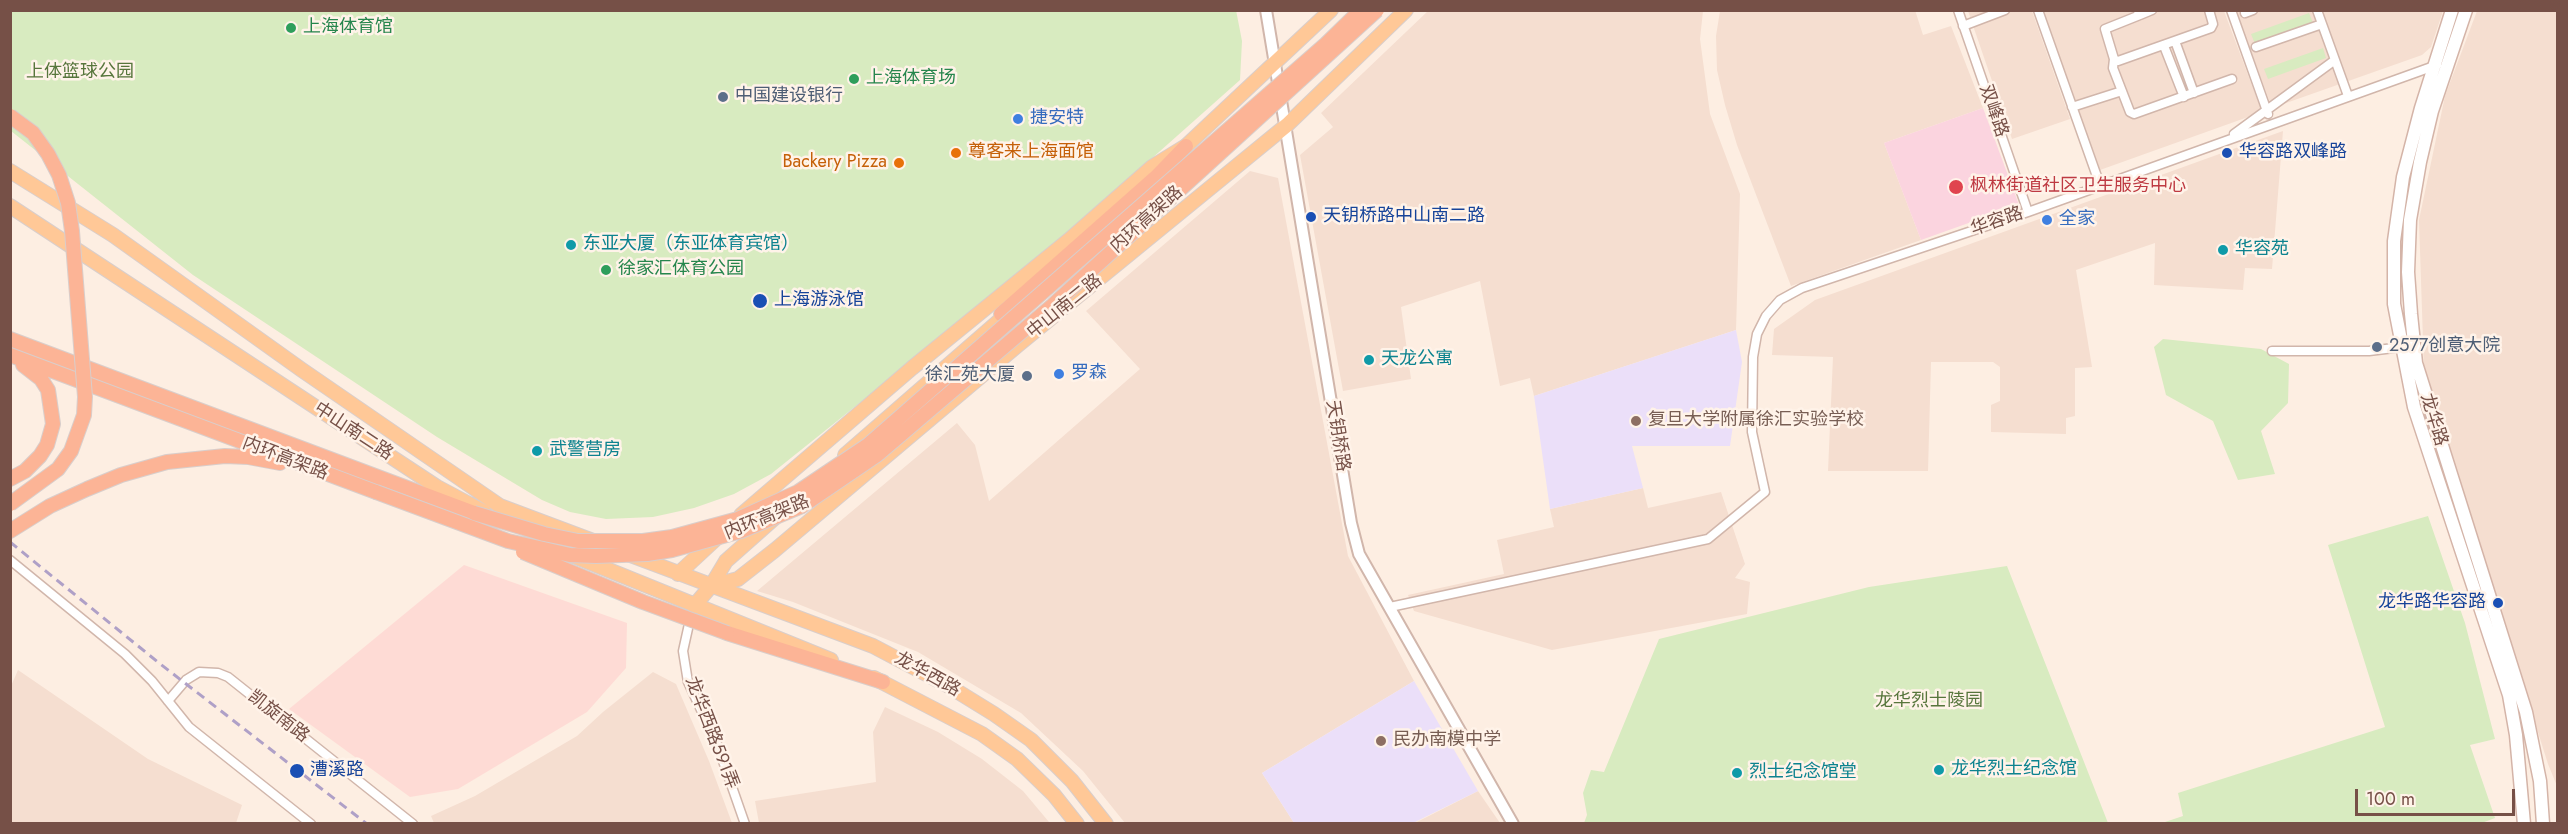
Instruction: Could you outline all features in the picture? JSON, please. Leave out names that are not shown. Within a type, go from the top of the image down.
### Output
[{"type":"highway","name":"内环高架路","points":[[10,339],[474,513],[544,534],[578,541],[612,543],[672,537],[704,529],[765,508],[798,492],[867,445],[1326,44],[1361,10]]},
{"type":"highway","name":"内环高架路","points":[[10,357],[469,528],[537,549],[570,555],[621,556],[672,550],[716,539],[766,522],[802,506],[877,455],[1053,305],[1377,10]]},
{"type":"highway","points":[[10,116],[33,133],[48,154],[59,176],[68,203],[85,397],[84,415],[71,451],[58,469],[10,504]]},
{"type":"highway","points":[[929,391],[941,369],[1156,177],[1186,146]]},
{"type":"highway","points":[[10,357],[41,379],[51,402],[53,424],[47,445],[40,456],[25,471],[10,479]]},
{"type":"highway","points":[[10,531],[50,506],[87,489],[121,475],[167,462],[194,458],[248,457],[323,473]]},
{"type":"highway","points":[[469,528],[644,602],[727,633],[883,682]]},
{"type":"main road","name":"中山南二路","points":[[678,574],[740,516],[912,368],[1069,240],[1152,167],[1186,146],[1331,10]]},
{"type":"main road","name":"中山南二路","points":[[10,171],[113,235],[302,370],[500,506],[711,586],[738,579],[775,550],[1018,345],[1287,125],[1406,10]]},
{"type":"main road","name":"龙华路","points":[[2452,10],[2403,177],[2394,242],[2394,304],[2414,407],[2509,694],[2516,735],[2524,824]]},
{"type":"main road","name":"龙华路","points":[[2466,10],[2432,111],[2410,220],[2408,272],[2416,363],[2526,712],[2540,781],[2543,824]]},
{"type":"main road","name":"中山南二路","points":[[10,206],[437,486],[544,545],[694,606],[711,586],[726,561],[882,422],[1166,178],[1186,146]]},
{"type":"main road","name":"龙华西路","points":[[711,586],[763,603],[873,646],[947,685],[1032,740],[1072,781],[1106,824]]},
{"type":"main road","name":"龙华西路","points":[[694,606],[755,628],[883,682],[982,734],[1017,759],[1054,795],[1077,824]]},
{"type":"street","name":"天钥桥路","points":[[1266,10],[1287,125],[1351,523],[1359,554],[1510,822]]},
{"type":"street","name":"双峰路","points":[[1958,10],[2028,212]]},
{"type":"street","points":[[1963,26],[2005,10]]},
{"type":"street","points":[[2038,10],[2100,186]]},
{"type":"street","points":[[2152,10],[2139,13],[2105,29],[2115,59],[2113,68],[2130,112],[2134,114],[2232,79]]},
{"type":"street","points":[[2115,59],[2121,62],[2211,28],[2213,24],[2209,10]]},
{"type":"street","points":[[2230,10],[2271,123]]},
{"type":"street","points":[[2317,10],[2348,96]]},
{"type":"street","points":[[2256,47],[2322,24]]},
{"type":"street","points":[[2175,41],[2194,93]]},
{"type":"street","points":[[2164,46],[2184,97]]},
{"type":"street","points":[[2224,141],[2335,60]]},
{"type":"street","name":"华容路","points":[[1390,607],[1708,539],[1765,492],[1752,432],[1753,357],[1757,334],[1766,316],[1780,300],[1802,288],[2028,212],[2271,123],[2448,62]]},
{"type":"street","points":[[2072,107],[2122,91]]},
{"type":"street","points":[[2272,351],[2369,351],[2402,347]]},
{"type":"street","points":[[10,560],[125,654],[189,727],[311,824]]},
{"type":"street","name":"龙华西路591弄","points":[[694,606],[683,651],[688,682],[717,744],[745,824]]},
{"type":"street","name":"凯旋南路","points":[[168,701],[186,680],[199,672],[218,673],[228,677],[413,824]]},
{"type":"shaded area","points":[[1915,10],[1923,35],[1951,26],[1983,108],[1884,143],[1921,240],[1791,286],[1737,145],[1725,105],[1717,70],[1716,36],[1720,11]]},
{"type":"shaded area","points":[[1428,11],[1703,11],[1700,39],[1710,114],[1740,194],[1736,330],[1534,396],[1530,378],[1500,386],[1480,281],[1401,307],[1411,379],[1343,391],[1300,155],[1333,127],[1321,113]]},
{"type":"shaded area","points":[[1968,11],[2032,11],[2070,119],[2012,139]]},
{"type":"shaded area","points":[[2043,11],[2224,11],[2262,112],[2100,170]]},
{"type":"shaded area","points":[[2236,11],[2443,11],[2431,47],[2422,55],[2272,108]]},
{"type":"shaded area","points":[[2477,11],[2557,11],[2557,786],[2548,764],[2424,371],[2419,220],[2445,96]]},
{"type":"shaded area","name":"枫林街道社区卫生服务中心","points":[[1983,108],[2019,205],[1921,240],[1884,143]]},
{"type":"shaded area","points":[[2283,131],[2272,269],[2245,268],[2243,290],[2154,285],[2155,243],[2076,270],[2092,367],[2075,368],[2075,416],[2066,418],[2066,434],[1991,432],[1991,405],[2000,401],[2000,367],[1993,362],[1931,362],[1928,471],[1828,471],[1833,357],[1772,355],[1774,329],[1815,300]]},
{"type":"shaded area","points":[[1250,171],[1278,178],[1348,556],[1414,681],[1262,773],[1294,823],[1125,823],[1083,771],[1021,713],[918,652],[793,602],[757,591],[957,423],[975,445],[989,501],[1140,369],[1086,311]]},
{"type":"shaded area","name":"复旦大学附属徐汇实验学校","points":[[1736,330],[1742,362],[1730,446],[1632,446],[1643,488],[1550,509],[1534,396]]},
{"type":"shaded area","points":[[1643,488],[1648,508],[1721,492],[1745,564],[1735,578],[1750,582],[1747,614],[1552,650],[1414,611],[1408,595],[1504,574],[1497,540],[1554,527],[1550,509]]},
{"type":"shaded area","points":[[464,565],[627,623],[626,668],[587,712],[458,789],[410,797],[289,709]]},
{"type":"shaded area","points":[[18,670],[148,759],[242,805],[236,823],[11,823],[11,686]]},
{"type":"shaded area","points":[[653,672],[676,684],[709,761],[732,823],[434,823],[431,816],[475,796],[577,736]]},
{"type":"shaded area","name":"民办南模中学","points":[[1414,681],[1478,791],[1413,823],[1294,823],[1262,773]]},
{"type":"shaded area","points":[[885,707],[938,732],[982,759],[1023,791],[1049,822],[759,823],[755,801],[876,782],[873,732]]},
{"type":"shaded area","points":[[1478,791],[1500,823],[1413,824]]},
{"type":"green space","name":"徐家汇体育公园","points":[[1236,10],[1242,41],[1240,80],[1033,264],[771,474],[734,494],[694,508],[653,517],[606,519],[570,512],[542,500],[437,437],[193,275],[11,131],[10,11]]},
{"type":"green space","points":[[2309,13],[2313,23],[2255,44],[2251,34]]},
{"type":"green space","points":[[2323,48],[2326,58],[2268,79],[2264,69]]},
{"type":"green space","points":[[2163,339],[2261,349],[2289,364],[2288,403],[2261,431],[2275,474],[2238,480],[2213,421],[2166,395],[2154,347]]},
{"type":"green space","points":[[2428,516],[2465,623],[2495,739],[2470,745],[2495,818],[2479,824],[2162,823],[2183,816],[2178,793],[2385,727],[2328,545]]},
{"type":"green space","name":"龙华烈士陵园","points":[[2007,566],[2108,823],[1584,823],[1587,815],[1583,793],[1591,770],[1604,772],[1659,639],[1869,587]]},
{"type":"railway","points":[[10,542],[159,663],[367,824]]},
{"type":"place","name":"上海体育馆","points":[[291,28]]},
{"type":"place","name":"上海体育场","points":[[854,79]]},
{"type":"place","name":"中国建设银行","points":[[723,97]]},
{"type":"place","name":"捷安特","points":[[1018,119]]},
{"type":"place","name":"尊客来上海面馆","points":[[956,153]]},
{"type":"place","name":"华容路双峰路","points":[[2227,153]]},
{"type":"place","name":"Backery Pizza","points":[[899,163]]},
{"type":"place","name":"枫林街道社区卫生服务中心","points":[[1956,187]]},
{"type":"place","name":"天钥桥路中山南二路","points":[[1311,217]]},
{"type":"place","name":"全家","points":[[2047,220]]},
{"type":"place","name":"东亚大厦（东亚体育宾馆）","points":[[571,245]]},
{"type":"place","name":"华容苑","points":[[2223,250]]},
{"type":"place","name":"徐家汇体育公园","points":[[606,270]]},
{"type":"place","name":"上海游泳馆","points":[[760,301]]},
{"type":"place","name":"2577创意大院","points":[[2377,347]]},
{"type":"place","name":"天龙公寓","points":[[1369,360]]},
{"type":"place","name":"罗森","points":[[1059,374]]},
{"type":"place","name":"徐汇苑大厦","points":[[1027,376]]},
{"type":"place","name":"复旦大学附属徐汇实验学校","points":[[1636,421]]},
{"type":"place","name":"武警营房","points":[[537,451]]},
{"type":"place","name":"龙华路华容路","points":[[2498,603]]},
{"type":"place","name":"民办南模中学","points":[[1381,741]]},
{"type":"place","name":"龙华烈士纪念馆","points":[[1939,770]]},
{"type":"place","name":"漕溪路","points":[[297,771]]},
{"type":"place","name":"烈士纪念馆堂","points":[[1737,773]]},
{"type":"park label","name":"上体篮球公园","points":[[80,73]]}]
